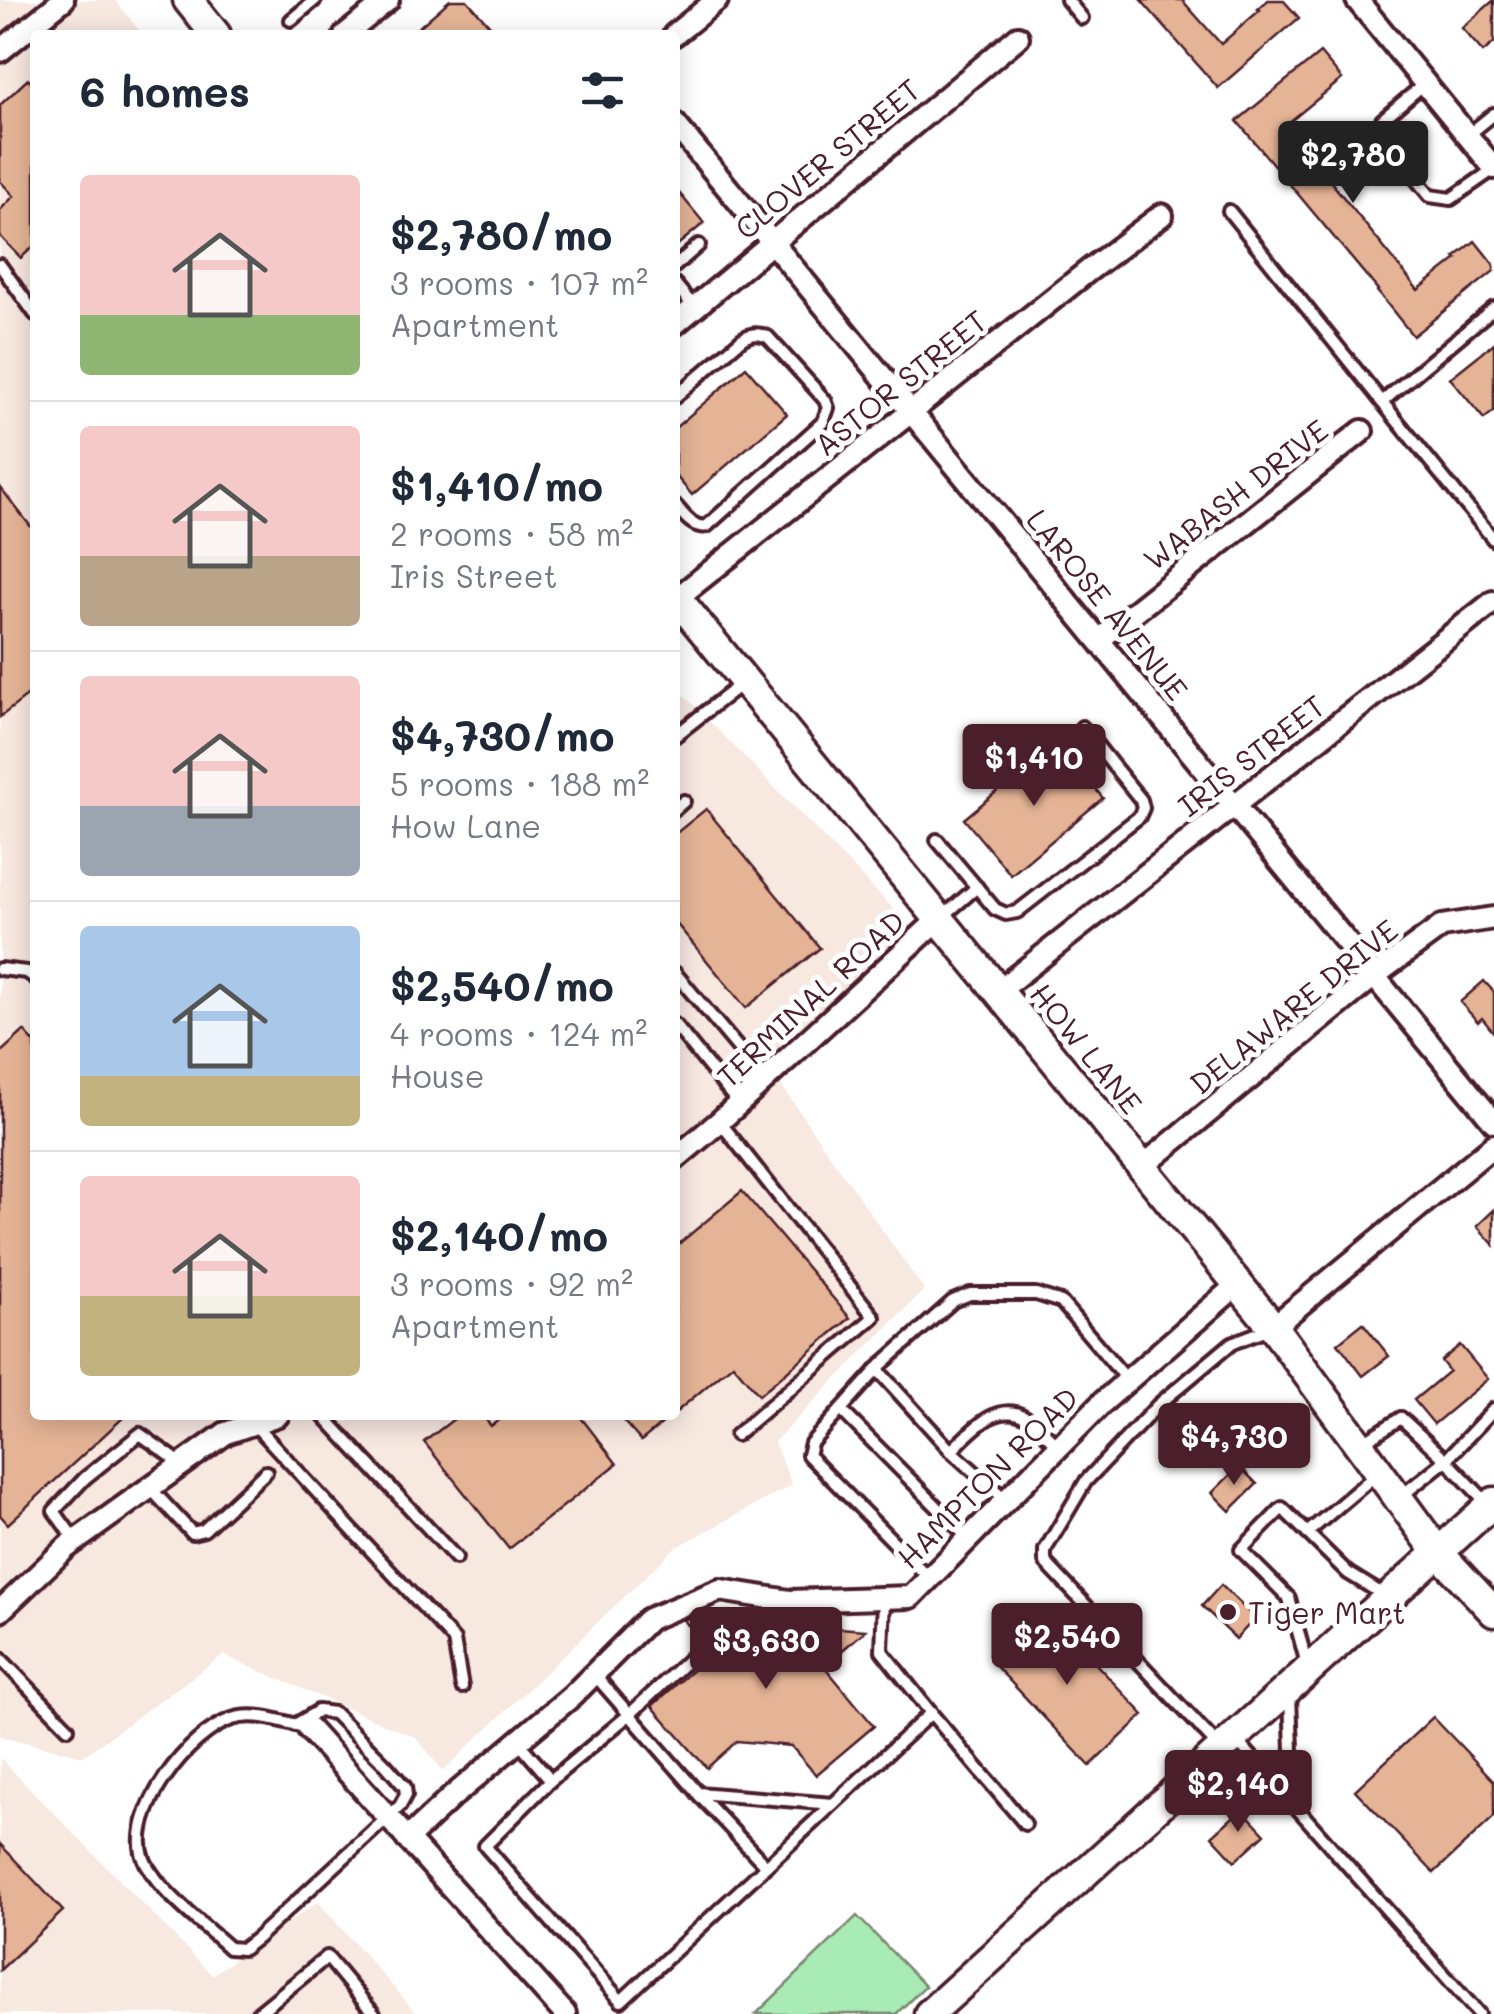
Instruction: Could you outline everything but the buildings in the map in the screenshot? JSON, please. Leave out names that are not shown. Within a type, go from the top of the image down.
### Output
[{"type":"main road","points":[[188,0],[212,30]]},
{"type":"main road","name":"HOW LANE","points":[[680,602],[1238,1284],[1437,1551],[1491,1602]]},
{"type":"main road","points":[[929,2014],[1437,1551],[1492,1508]]},
{"type":"street","points":[[0,51],[63,0]]},
{"type":"street","points":[[351,30],[388,0]]},
{"type":"street","points":[[680,30],[717,0]]},
{"type":"street","points":[[1357,0],[1494,168]]},
{"type":"street","name":"CLOVER STREET","points":[[680,320],[1018,37]]},
{"type":"street","name":"LAROSE AVENUE","points":[[680,130],[1494,1122]]},
{"type":"street","name":"ASTOR STREET","points":[[680,594],[1162,214]]},
{"type":"street","name":"WABASH DRIVE","points":[[1099,640],[1362,432]]},
{"type":"street","name":"IRIS STREET","points":[[998,991],[1493,602]]},
{"type":"street","name":"DELAWARE DRIVE","points":[[1142,1167],[1374,976],[1442,926],[1494,918]]},
{"type":"street","name":"TERMINAL ROAD","points":[[680,1155],[939,919]]},
{"type":"street","points":[[1273,1328],[1494,1145]]},
{"type":"street","name":"HAMPTON ROAD","points":[[407,1839],[574,1696],[649,1619],[720,1590],[788,1602],[911,1597],[1128,1380],[1238,1284]]},
{"type":"street","points":[[0,1611],[75,1541],[226,1432],[263,1420]]},
{"type":"street","points":[[302,1726],[565,2014]]},
{"type":"lane","points":[[290,20],[315,0]]},
{"type":"lane","points":[[1066,0],[1082,18]]},
{"type":"lane","points":[[1425,83],[1382,120],[1384,140],[1395,154],[1430,196],[1452,199],[1494,168]]},
{"type":"lane","points":[[1467,135],[1494,114]]},
{"type":"lane","points":[[1229,211],[1494,540]]},
{"type":"lane","points":[[680,262],[698,246]]},
{"type":"lane","points":[[0,265],[30,307]]},
{"type":"lane","points":[[680,290],[694,308]]},
{"type":"lane","points":[[1382,402],[1494,308]]},
{"type":"lane","points":[[680,394],[742,338],[760,334],[768,337],[828,408],[823,422],[707,526],[693,524],[680,510]]},
{"type":"lane","points":[[680,732],[745,682]]},
{"type":"lane","points":[[937,840],[996,910],[1006,914],[1017,912],[1139,817],[1141,800],[1082,727]]},
{"type":"lane","points":[[939,919],[977,888]]},
{"type":"lane","points":[[0,969],[30,974]]},
{"type":"lane","points":[[680,979],[765,1080]]},
{"type":"lane","points":[[680,1031],[739,1104]]},
{"type":"lane","points":[[719,1122],[874,1317],[736,1435]]},
{"type":"lane","points":[[929,1578],[808,1454],[810,1443],[877,1369],[953,1300],[970,1294],[1036,1294],[1061,1302],[1128,1380]]},
{"type":"lane","points":[[1273,1328],[1232,1344],[1158,1405],[1086,1481],[1045,1550],[1045,1562],[1294,1804],[1479,2014]]},
{"type":"lane","points":[[877,1369],[951,1451],[1006,1501]]},
{"type":"lane","points":[[1399,1498],[1446,1460],[1494,1409]]},
{"type":"lane","points":[[841,1410],[968,1539]]},
{"type":"lane","points":[[951,1451],[990,1416],[1013,1411],[1059,1447]]},
{"type":"lane","points":[[1360,1445],[1401,1418],[1492,1508]]},
{"type":"lane","points":[[329,1420],[456,1558]]},
{"type":"lane","points":[[254,1423],[454,1640],[462,1687]]},
{"type":"lane","points":[[75,1541],[54,1511],[85,1478],[140,1434],[182,1464]]},
{"type":"lane","points":[[1307,1533],[1379,1471]]},
{"type":"lane","points":[[150,1488],[192,1533],[204,1530],[266,1472]]},
{"type":"lane","points":[[1294,1804],[1299,1677],[1289,1598],[1241,1550],[1282,1508],[1348,1574],[1386,1597]]},
{"type":"lane","points":[[884,1598],[882,1650],[1025,1824]]},
{"type":"lane","points":[[700,1650],[551,1780],[485,1846],[621,2001],[930,1713]]},
{"type":"lane","points":[[0,1658],[68,1728]]},
{"type":"lane","points":[[594,1674],[766,1866]]},
{"type":"lane","points":[[318,1710],[334,1713],[406,1787],[400,1806],[387,1816],[242,1949],[229,1948],[155,1878],[141,1846],[143,1824],[164,1778],[210,1731],[230,1720],[251,1716],[302,1726],[318,1710]]},
{"type":"lane","points":[[518,1742],[551,1780]]},
{"type":"lane","points":[[698,1793],[833,1804]]},
{"type":"lane","points":[[257,2014],[327,1957],[374,2014]]},
{"type":"shaded area","points":[[0,0],[115,0],[139,30],[30,30],[30,1420],[680,1420],[680,691],[912,928],[764,1061],[924,1290],[774,1442],[792,1485],[675,1548],[443,1771],[417,1738],[223,1655],[83,1756],[0,1736]]},
{"type":"shaded area","points":[[0,1758],[212,1975],[318,1902],[417,2014],[0,2014]]},
{"type":"green space","points":[[857,1916],[925,1986],[896,2014],[756,2014]]},
{"type":"place","name":"Tiger Mart","points":[[1228,1612]]}]
